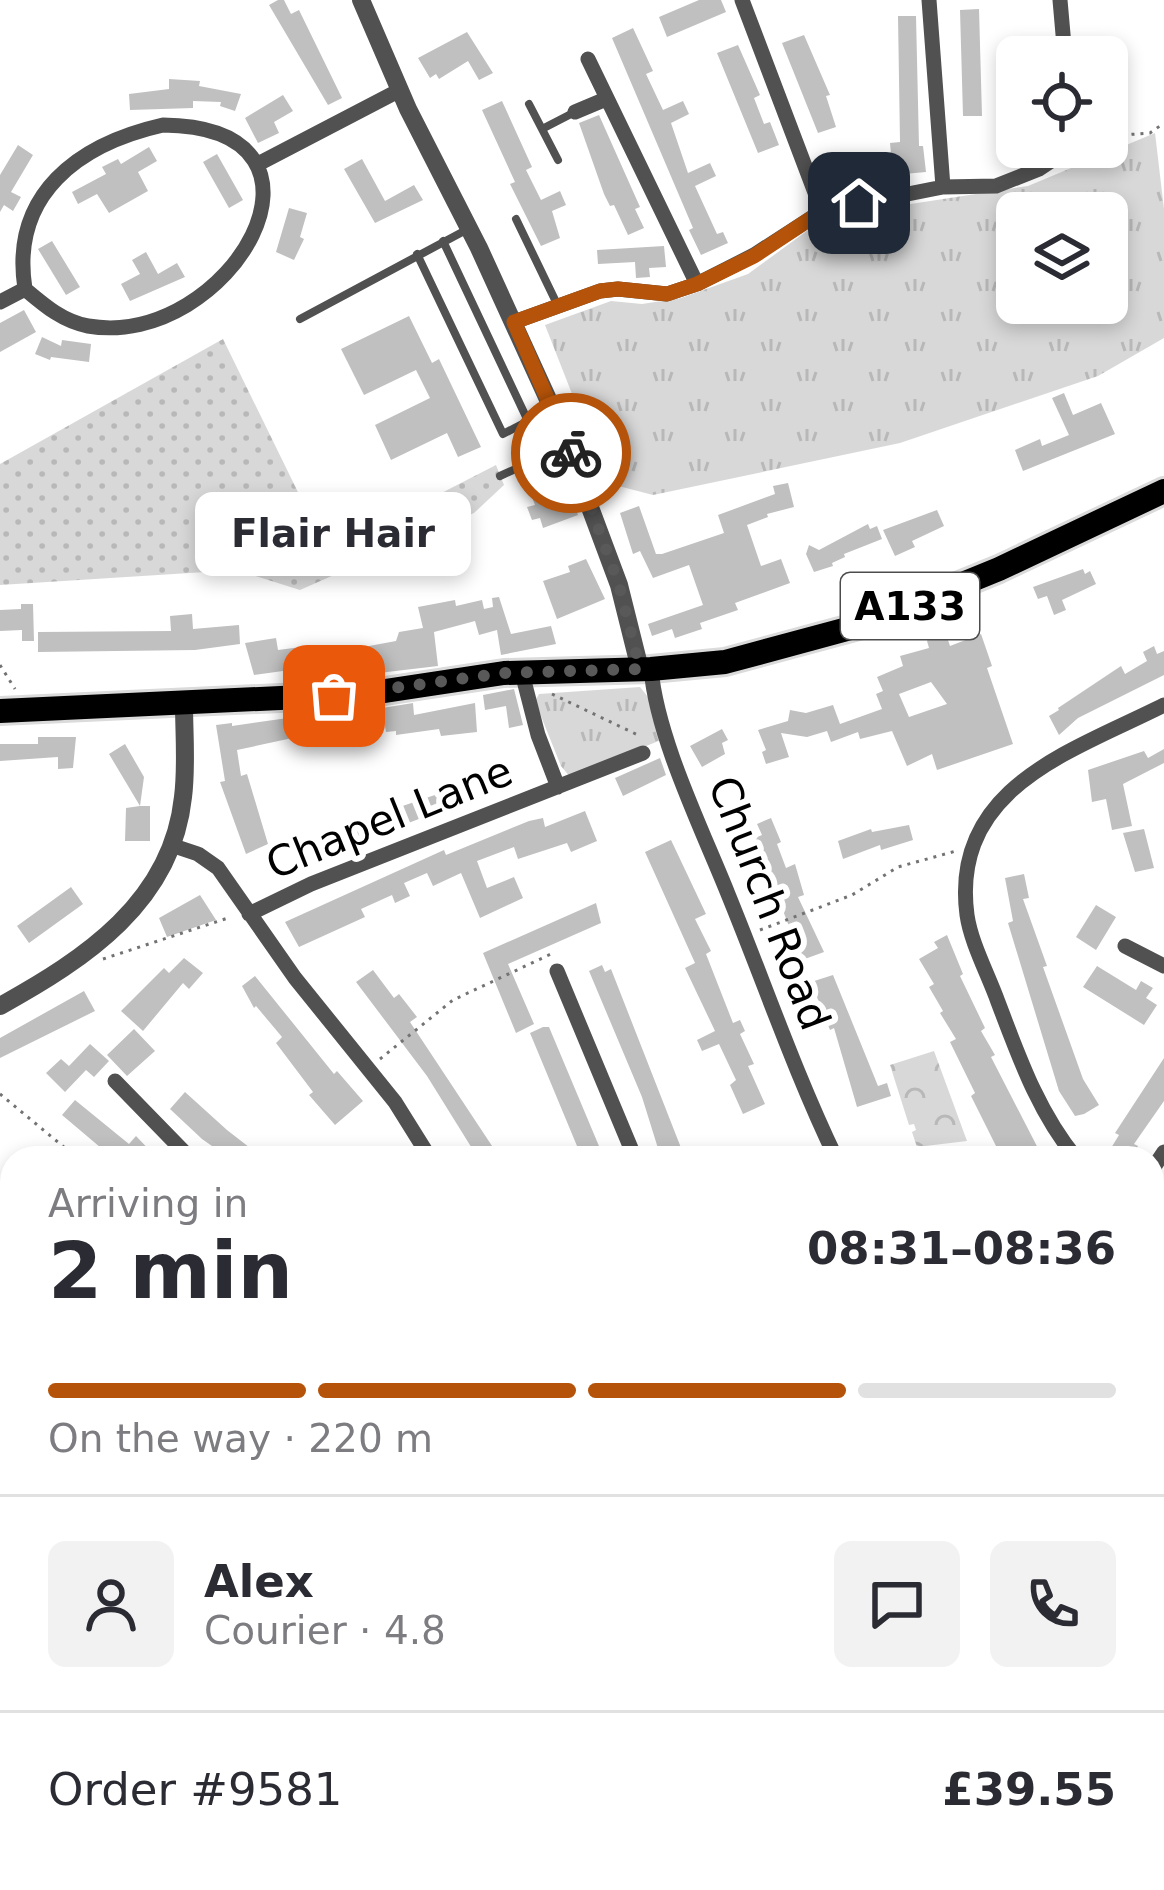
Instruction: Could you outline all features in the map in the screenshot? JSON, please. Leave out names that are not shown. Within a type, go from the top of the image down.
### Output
[{"type":"main road","name":"A133","points":[[0,711],[365,694],[523,673],[725,662],[876,620],[1164,491]]},
{"type":"street","points":[[362,0],[568,445],[645,669]]},
{"type":"street","points":[[742,0],[822,211]]},
{"type":"street","points":[[928,0],[943,187]]},
{"type":"street","points":[[1060,0],[1063,36]]},
{"type":"street","points":[[588,59],[697,284]]},
{"type":"street","points":[[258,164],[400,90]]},
{"type":"street","points":[[574,112],[606,99]]},
{"type":"street","points":[[190,125],[242,146],[258,164],[263,201],[253,240],[229,274],[197,299],[126,325],[89,326],[56,315],[25,289],[22,247],[34,207],[56,178],[96,147],[127,133],[190,125]]},
{"type":"street","points":[[514,322],[600,291],[667,294],[697,284],[754,256],[822,211],[943,187],[996,186],[1042,168]]},
{"type":"street","points":[[0,302],[25,289]]},
{"type":"street","name":"Church Road","points":[[645,669],[745,936],[831,1146]]},
{"type":"street","name":"Chapel Lane","points":[[523,673],[538,736],[558,787]]},
{"type":"street","points":[[0,1006],[78,961],[113,932],[165,864],[183,797],[184,703]]},
{"type":"street","points":[[1068,1146],[1034,1093],[970,924],[969,854],[989,813],[1021,779],[1164,705]]},
{"type":"street","name":"Chapel Lane","points":[[249,914],[311,884],[648,748]]},
{"type":"street","points":[[171,845],[211,860],[295,978],[404,1114],[423,1146]]},
{"type":"street","points":[[1125,946],[1164,966]]},
{"type":"street","points":[[556,971],[630,1146]]},
{"type":"street","points":[[115,1081],[178,1146]]},
{"type":"lane","points":[[530,104],[558,160]]},
{"type":"lane","points":[[542,129],[574,112]]},
{"type":"lane","points":[[516,219],[557,306]]},
{"type":"lane","points":[[300,319],[470,228]]},
{"type":"lane","points":[[416,254],[503,434],[528,421],[443,241]]},
{"type":"lane","points":[[500,476],[568,445]]},
{"type":"lane","points":[[944,626],[958,612],[956,587]]},
{"type":"lane","points":[[876,620],[895,636],[925,633]]},
{"type":"path","points":[[1128,135],[1150,133],[1164,122]]},
{"type":"path","points":[[0,665],[29,710]]},
{"type":"path","points":[[570,688],[545,689],[648,748]]},
{"type":"path","points":[[745,936],[852,895],[898,867],[944,852],[969,854]]},
{"type":"path","points":[[78,961],[105,959],[249,914]]},
{"type":"path","points":[[369,1068],[453,1000],[551,954],[556,971]]},
{"type":"path","points":[[0,1094],[62,1146]]},
{"type":"green space","points":[[1155,133],[1164,209],[1164,338],[1098,376],[900,443],[653,495],[607,483],[545,325],[611,301],[642,304],[681,298],[748,274],[826,217],[1028,186],[1071,168],[1128,168],[1128,144]]},
{"type":"green space","points":[[223,339],[316,529],[387,521],[496,465],[504,485],[474,513],[300,590],[237,570],[0,585],[0,464]]},
{"type":"green space","points":[[640,687],[648,697],[661,740],[570,777],[535,701],[539,694]]},
{"type":"green space","points":[[934,1051],[967,1141],[917,1146],[912,1132],[916,1130],[914,1124],[909,1125],[890,1065]]},
{"type":"building","points":[[284,0],[291,14],[299,10],[342,98],[328,105],[269,5]]},
{"type":"building","points":[[699,0],[721,0],[726,12],[667,37],[659,17]]},
{"type":"building","points":[[979,9],[982,116],[963,116],[960,10]]},
{"type":"building","points":[[898,16],[916,16],[919,146],[923,146],[926,172],[893,175],[890,143],[900,142]]},
{"type":"building","points":[[633,28],[653,71],[646,74],[663,110],[683,101],[689,114],[671,123],[688,173],[710,163],[716,176],[695,186],[717,234],[723,232],[728,243],[701,255],[612,38]]},
{"type":"building","points":[[467,32],[493,73],[479,80],[468,61],[439,79],[436,74],[430,78],[418,58]]},
{"type":"building","points":[[804,35],[830,95],[826,96],[836,127],[818,133],[782,43]]},
{"type":"building","points":[[738,45],[760,95],[754,98],[764,124],[770,122],[779,145],[758,153],[717,53]]},
{"type":"building","points":[[169,79],[200,81],[199,86],[241,94],[235,111],[220,106],[221,102],[193,101],[193,108],[130,110],[129,94],[169,89]]},
{"type":"building","points":[[283,95],[293,111],[274,122],[279,133],[258,143],[245,118]]},
{"type":"building","points":[[502,101],[532,167],[526,170],[541,200],[560,191],[566,205],[552,211],[560,238],[541,246],[510,184],[515,182],[482,110]]},
{"type":"building","points":[[599,115],[640,207],[635,209],[644,228],[628,235],[604,194],[579,123]]},
{"type":"building","points":[[18,145],[33,155],[11,192],[21,197],[13,211],[4,205],[0,212],[0,175]]},
{"type":"building","points":[[149,147],[157,161],[138,172],[148,191],[109,213],[97,194],[78,204],[72,192],[106,174],[102,167],[118,159],[121,164]]},
{"type":"building","points":[[217,154],[243,200],[229,208],[203,162]]},
{"type":"building","points":[[362,159],[385,201],[414,185],[423,200],[375,223],[344,169]]},
{"type":"building","points":[[289,208],[307,213],[300,237],[304,239],[294,260],[276,252]]},
{"type":"building","points":[[52,241],[80,287],[66,295],[38,249]]},
{"type":"building","points":[[664,246],[666,267],[649,268],[650,277],[636,278],[635,262],[598,264],[597,250]]},
{"type":"building","points":[[146,252],[158,274],[177,263],[185,277],[130,301],[121,284],[140,274],[132,260]]},
{"type":"building","points":[[24,310],[36,332],[0,352],[0,323]]},
{"type":"building","points":[[409,316],[432,363],[439,359],[481,447],[458,457],[447,433],[391,460],[375,425],[430,398],[416,370],[364,395],[341,349]]},
{"type":"building","points":[[42,337],[61,346],[62,340],[91,344],[89,362],[50,360],[35,354]]},
{"type":"building","points":[[1064,393],[1073,415],[1101,403],[1115,434],[1023,471],[1015,450],[1040,439],[1042,446],[1069,435],[1052,398]]},
{"type":"building","points":[[564,476],[578,515],[543,528],[540,518],[532,520],[527,507],[535,505],[529,489]]},
{"type":"building","points":[[788,483],[794,507],[747,525],[761,566],[781,559],[790,583],[735,603],[738,610],[700,623],[702,629],[675,638],[672,629],[652,636],[648,624],[703,605],[689,565],[653,578],[640,551],[633,554],[620,513],[639,506],[656,554],[662,554],[724,533],[718,515],[775,494],[773,486]]},
{"type":"building","points":[[937,510],[944,526],[912,541],[915,547],[895,556],[883,530]]},
{"type":"building","points":[[868,524],[870,529],[877,526],[882,539],[814,572],[806,554],[809,545],[819,550]]},
{"type":"building","points":[[586,559],[605,599],[557,619],[543,581],[570,572],[568,566]]},
{"type":"building","points":[[1083,569],[1085,574],[1090,571],[1096,584],[1062,600],[1066,610],[1054,615],[1047,596],[1038,599],[1033,587]]},
{"type":"building","points":[[499,597],[511,634],[551,626],[556,644],[501,655],[497,630],[479,635],[475,621],[434,632],[438,666],[319,680],[318,670],[344,668],[342,651],[396,641],[399,632],[423,628],[418,607],[482,600],[484,609],[493,607],[492,598]]},
{"type":"building","points":[[21,604],[33,604],[34,641],[22,641],[22,630],[0,631],[0,610],[21,609]]},
{"type":"building","points":[[939,613],[936,629],[946,634],[950,646],[981,634],[992,666],[987,668],[1013,744],[937,770],[932,754],[907,766],[892,731],[860,739],[858,732],[831,742],[827,731],[807,737],[781,733],[789,757],[766,764],[758,730],[788,721],[790,710],[806,713],[833,705],[840,724],[882,709],[876,694],[883,691],[877,677],[903,666],[900,656],[929,648],[933,631],[919,620]],"holes":[[[931,682],[947,704],[909,717],[899,694]]]},
{"type":"building","points":[[192,614],[193,629],[239,625],[240,644],[195,650],[38,652],[38,632],[171,631],[170,616]]},
{"type":"building","points":[[276,638],[278,650],[309,646],[312,667],[254,675],[245,643]]},
{"type":"building","points":[[1154,646],[1157,654],[1164,651],[1164,675],[1078,718],[1059,735],[1049,716],[1121,666],[1125,674],[1147,661],[1143,652]]},
{"type":"building","points":[[514,689],[523,725],[509,728],[506,706],[485,710],[483,695]]},
{"type":"building","points":[[413,703],[414,715],[475,703],[477,732],[441,736],[439,729],[386,732],[382,708]]},
{"type":"building","points":[[351,714],[358,742],[337,747],[333,735],[297,737],[237,750],[241,776],[247,774],[268,844],[246,854],[220,782],[225,781],[216,725],[302,716],[303,724]]},
{"type":"building","points":[[722,729],[728,740],[722,743],[725,754],[702,767],[690,746]]},
{"type":"building","points":[[38,737],[76,737],[73,768],[58,769],[58,757],[0,761],[0,744],[38,744]]},
{"type":"building","points":[[125,744],[144,777],[140,806],[109,754]]},
{"type":"building","points":[[1164,749],[1164,763],[1123,784],[1132,826],[1112,830],[1106,799],[1092,802],[1088,770],[1144,751],[1148,758]]},
{"type":"building","points":[[660,758],[666,775],[623,796],[615,778]]},
{"type":"building","points":[[470,783],[476,797],[346,847],[339,845],[334,832],[338,828]]},
{"type":"building","points":[[150,806],[150,841],[125,841],[126,808]]},
{"type":"building","points":[[585,811],[597,841],[571,852],[567,843],[518,859],[514,847],[477,861],[487,888],[514,877],[523,898],[480,918],[461,873],[433,886],[427,873],[404,883],[410,896],[395,903],[392,895],[361,909],[365,917],[299,947],[285,922],[444,850],[446,855],[529,821],[543,818],[545,827]]},
{"type":"building","points":[[771,818],[786,868],[795,864],[804,895],[798,897],[824,952],[802,960],[755,838],[762,835],[757,824]]},
{"type":"building","points":[[909,825],[913,840],[881,850],[880,845],[843,859],[838,841],[871,829]]},
{"type":"building","points":[[1144,829],[1154,868],[1135,872],[1123,833]]},
{"type":"building","points":[[671,840],[706,914],[695,919],[711,951],[706,954],[733,1023],[740,1020],[745,1031],[740,1034],[754,1064],[748,1066],[765,1104],[743,1114],[730,1085],[736,1080],[719,1044],[702,1051],[697,1040],[715,1031],[685,968],[695,963],[645,852]]},
{"type":"building","points":[[1024,874],[1029,898],[1023,899],[1047,966],[1043,967],[1083,1079],[1099,1105],[1084,1114],[1075,1116],[1059,1091],[1008,923],[1013,921],[1005,878]]},
{"type":"building","points":[[71,887],[83,904],[29,943],[17,926]]},
{"type":"building","points":[[200,895],[216,920],[167,937],[159,918]]},
{"type":"building","points":[[596,903],[601,923],[508,964],[534,1024],[516,1033],[483,953]]},
{"type":"building","points":[[1096,905],[1116,917],[1096,950],[1076,937]]},
{"type":"building","points":[[947,935],[985,1028],[981,1031],[995,1055],[991,1057],[1037,1146],[996,1146],[950,1042],[956,1039],[929,987],[934,984],[919,959],[938,948],[934,942]]},
{"type":"building","points":[[184,958],[203,973],[189,989],[183,983],[143,1031],[121,1011],[164,968],[169,973]]},
{"type":"building","points":[[602,965],[605,972],[611,969],[680,1146],[657,1146],[589,971]]},
{"type":"building","points":[[1097,966],[1136,990],[1141,981],[1153,988],[1146,998],[1157,1005],[1144,1025],[1083,987]]},
{"type":"building","points":[[373,970],[394,998],[399,994],[417,1017],[410,1022],[492,1146],[471,1146],[427,1076],[356,982]]},
{"type":"building","points":[[833,975],[878,1086],[887,1083],[891,1096],[857,1107],[834,1028],[830,1030],[811,982]]},
{"type":"building","points":[[255,976],[334,1074],[337,1071],[363,1101],[335,1125],[309,1095],[313,1092],[276,1043],[282,1037],[254,1008],[242,986]]},
{"type":"building","points":[[84,991],[95,1011],[0,1058],[0,1038]]},
{"type":"building","points":[[549,1027],[599,1146],[577,1146],[530,1033]]},
{"type":"building","points":[[134,1029],[155,1051],[127,1076],[107,1055]]},
{"type":"building","points":[[90,1044],[109,1061],[94,1077],[86,1070],[65,1092],[46,1073],[61,1059],[69,1066]]},
{"type":"building","points":[[1164,1058],[1164,1101],[1134,1144],[1138,1146],[1112,1146],[1119,1135],[1115,1133]]},
{"type":"building","points":[[185,1092],[248,1146],[212,1146],[170,1109]]},
{"type":"building","points":[[75,1100],[129,1144],[136,1136],[146,1146],[99,1146],[62,1115]]},
{"type":"way so far","points":[[334,696],[504,673],[640,669],[619,585],[571,453]]},
{"type":"place","name":"Flair Hair","points":[[334,696]]},
{"type":"route","points":[[571,453],[514,322],[600,291],[667,294],[697,284],[754,256],[822,211],[859,203]]}]
